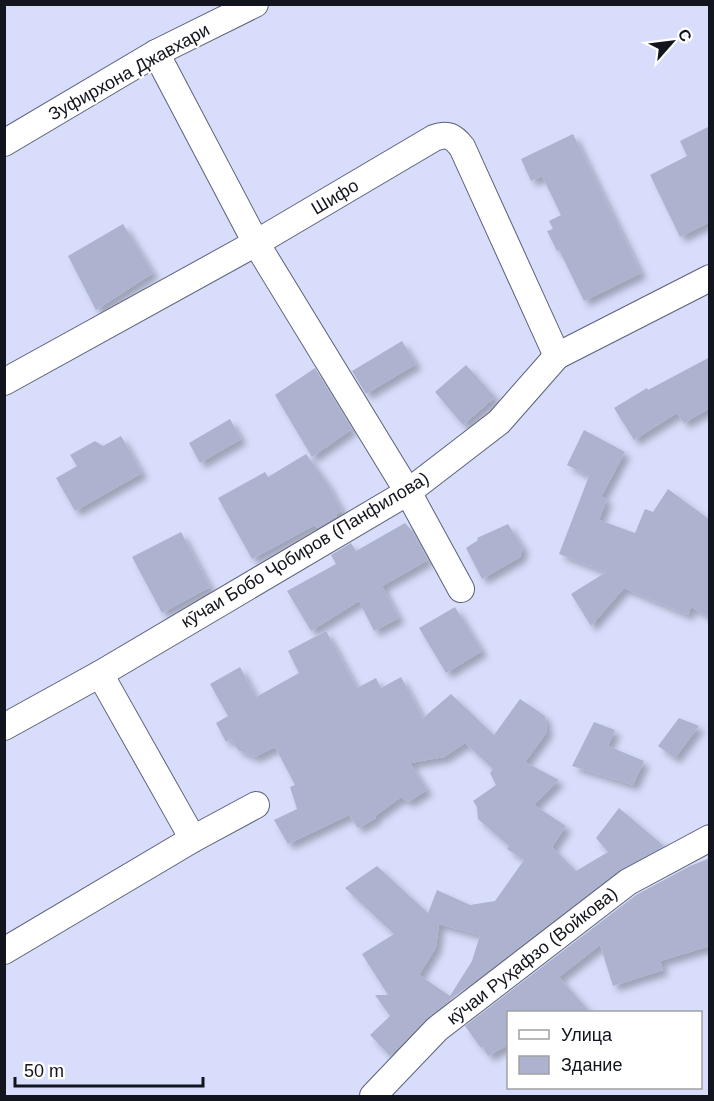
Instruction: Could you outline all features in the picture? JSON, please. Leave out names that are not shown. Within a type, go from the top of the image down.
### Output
[{"type":"street","name":"Зуфирхона Джавхари","points":[[4,143],[156,53],[255,4]]},
{"type":"street","points":[[156,53],[256,243],[408,492],[461,589]]},
{"type":"street","name":"Шифо","points":[[4,382],[256,243],[434,138],[445,134],[454,137],[462,147],[557,356]]},
{"type":"street","name":"кӯчаи Бобо Ҷобиров (Панфилова)","points":[[4,727],[100,674],[408,492],[499,422],[557,356],[710,278]]},
{"type":"street","points":[[100,674],[193,839]]},
{"type":"street","points":[[4,951],[193,839],[256,805]]},
{"type":"street","name":"кӯчаи Руҳафзо (Войкова)","points":[[373,1096],[437,1029],[628,882],[710,838]]},
{"type":"building","points":[[710,126],[710,222],[680,237],[650,175],[687,156],[680,141]]},
{"type":"building","points":[[573,134],[641,273],[584,301],[547,231],[553,229],[549,221],[561,215],[542,176],[531,181],[521,159]]},
{"type":"building","points":[[123,224],[153,273],[96,310],[68,256]]},
{"type":"building","points":[[402,341],[416,364],[366,394],[352,371]]},
{"type":"building","points":[[710,357],[710,408],[684,423],[677,413],[634,440],[614,408],[647,388],[648,390]]},
{"type":"building","points":[[466,365],[495,397],[463,425],[435,392]]},
{"type":"building","points":[[315,368],[352,429],[312,457],[275,395]]},
{"type":"building","points":[[230,419],[241,439],[200,463],[189,443]]},
{"type":"building","points":[[584,430],[625,452],[601,497],[607,499],[599,520],[635,533],[645,509],[653,512],[668,489],[710,520],[710,617],[691,607],[688,615],[624,588],[591,626],[571,594],[606,572],[559,554],[589,476],[567,465]]},
{"type":"building","points":[[121,436],[142,473],[75,511],[56,478],[77,466],[70,455],[95,441],[103,446]]},
{"type":"building","points":[[306,454],[327,483],[342,511],[317,528],[315,525],[252,559],[218,498],[265,472],[268,477]]},
{"type":"building","points":[[405,523],[413,532],[428,560],[382,586],[399,618],[374,631],[359,601],[311,631],[287,591],[336,564],[331,555],[351,543],[356,551]]},
{"type":"building","points":[[508,524],[523,548],[520,557],[482,579],[466,548],[478,540],[477,538]]},
{"type":"building","points":[[181,532],[210,587],[162,613],[132,557]]},
{"type":"building","points":[[455,607],[482,651],[446,673],[419,628]]},
{"type":"building","points":[[326,631],[357,688],[376,678],[381,688],[401,677],[423,718],[451,694],[494,735],[520,699],[545,716],[547,732],[525,762],[559,780],[534,805],[566,826],[552,847],[576,871],[608,852],[596,838],[619,808],[664,846],[619,870],[428,1017],[390,1056],[370,1035],[390,1016],[375,995],[388,995],[362,954],[394,934],[345,888],[377,866],[428,913],[437,890],[470,905],[495,901],[524,860],[507,849],[509,846],[478,819],[477,807],[473,801],[496,785],[490,773],[493,769],[465,743],[444,757],[410,763],[427,790],[408,802],[401,797],[375,816],[376,818],[358,828],[349,815],[288,844],[274,820],[297,809],[290,787],[295,785],[275,747],[255,757],[238,750],[231,739],[226,742],[216,723],[228,716],[210,684],[240,667],[256,697],[299,673],[288,651]],"holes":[[[439,924],[480,935],[472,961],[450,996],[419,975],[436,947]]]},
{"type":"building","points":[[679,718],[699,726],[675,758],[658,746]]},
{"type":"building","points":[[594,722],[615,730],[608,746],[644,761],[633,785],[572,766]]},
{"type":"building","points":[[710,858],[710,946],[660,961],[663,970],[613,986],[600,945],[559,977],[589,1011],[507,1011],[507,1046],[488,1056],[465,1026],[636,895]]}]
